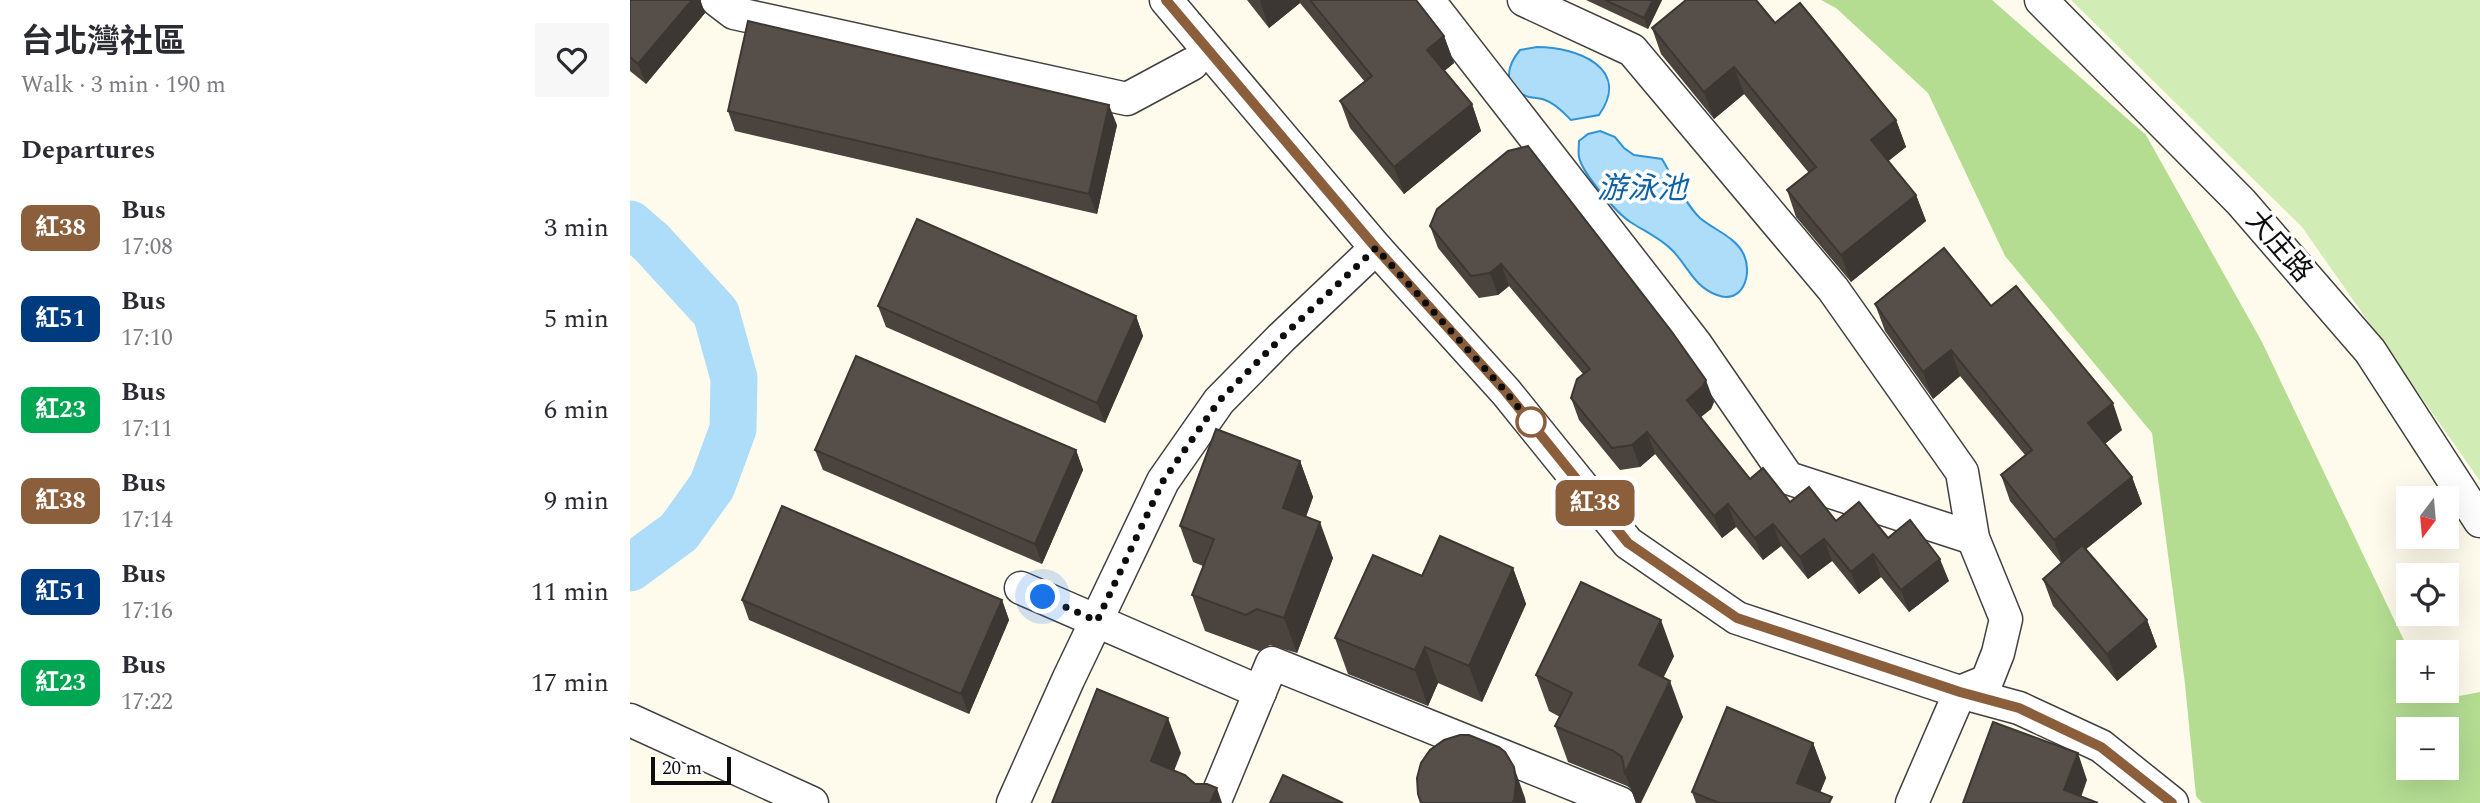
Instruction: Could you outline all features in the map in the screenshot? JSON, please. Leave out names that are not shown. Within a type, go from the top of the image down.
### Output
[{"type":"street","points":[[717,0],[734,13],[1127,99],[1192,64]]},
{"type":"street","points":[[1166,0],[1376,248],[1506,392],[1628,543],[1737,618],[1960,692],[2019,708],[2101,747],[2172,803]]},
{"type":"street","points":[[1428,0],[1695,343],[1788,478],[1973,538]]},
{"type":"street","points":[[1524,0],[1632,50],[1833,289],[1962,472],[1973,538],[2006,619],[1998,653],[1987,681],[1960,692],[1912,803]]},
{"type":"street","name":"大庄路","points":[[2041,0],[2241,202],[2370,351],[2480,521]]},
{"type":"street","points":[[1013,803],[1163,481],[1219,401],[1376,248]]},
{"type":"street","points":[[1021,587],[1260,692]]},
{"type":"street","points":[[1214,803],[1272,663],[1620,803]]},
{"type":"street","points":[[630,720],[812,803]]},
{"type":"green space","points":[[1821,0],[1992,0],[2146,135],[2262,342],[2404,640],[2396,640],[2396,703],[2459,703],[2459,696],[2480,692],[2480,803],[2202,803],[2196,796],[2185,684],[2152,433],[2005,256],[1928,93],[1836,8]]},
{"type":"green space","points":[[2071,0],[2480,0],[2480,481],[2302,227]]},
{"type":"water","points":[[1537,47],[1568,51],[1595,63],[1604,73],[1609,85],[1607,99],[1599,115],[1571,120],[1552,103],[1529,97],[1515,88],[1509,77],[1511,64],[1520,50]]},
{"type":"water","name":"游泳池","points":[[1600,131],[1615,137],[1634,155],[1662,159],[1684,198],[1700,218],[1736,243],[1744,255],[1747,271],[1739,292],[1726,297],[1703,287],[1672,250],[1626,219],[1601,193],[1579,157],[1579,141],[1588,134]]},
{"type":"building","points":[[630,0],[692,0],[638,64],[630,57]]},
{"type":"building","points":[[1310,0],[1416,0],[1444,36],[1427,50],[1472,104],[1394,167],[1340,101],[1372,76]]},
{"type":"building","points":[[1605,0],[1653,0],[1644,18]]},
{"type":"building","points":[[1686,0],[1756,0],[1775,23],[1800,3],[1896,120],[1871,140],[1916,195],[1841,255],[1787,190],[1816,167],[1734,67],[1704,92],[1652,28]]},
{"type":"building","points":[[748,21],[1109,105],[1089,194],[728,111]]},
{"type":"building","points":[[1528,146],[1706,380],[1687,400],[1750,479],[1763,468],[1790,502],[1809,487],[1836,521],[1859,502],[1888,538],[1910,520],[1940,559],[1901,590],[1873,554],[1851,572],[1824,539],[1800,557],[1773,524],[1755,538],[1728,504],[1714,516],[1647,432],[1632,445],[1612,448],[1571,398],[1577,379],[1590,369],[1501,264],[1490,273],[1471,276],[1430,226],[1437,209],[1508,151]]},
{"type":"building","points":[[917,219],[1136,316],[1097,403],[878,306]]},
{"type":"building","points":[[1944,248],[1991,306],[2016,286],[2113,403],[2088,423],[2132,477],[2054,540],[2001,475],[2032,450],[1951,350],[1923,372],[1875,304]]},
{"type":"building","points":[[856,356],[1076,450],[1035,544],[815,450]]},
{"type":"building","points":[[1216,429],[1300,461],[1283,508],[1320,522],[1284,618],[1257,609],[1246,615],[1192,595],[1214,539],[1180,526]]},
{"type":"building","points":[[782,506],[1002,600],[961,694],[742,600]]},
{"type":"building","points":[[1440,536],[1513,568],[1469,666],[1425,647],[1415,670],[1335,638],[1373,555],[1422,576]]},
{"type":"building","points":[[2082,545],[2147,620],[2107,654],[2043,579]]},
{"type":"building","points":[[1581,582],[1661,620],[1639,665],[1670,681],[1625,773],[1622,757],[1614,751],[1555,726],[1572,693],[1536,675]]},
{"type":"building","points":[[1097,689],[1168,718],[1151,761],[1185,775],[1195,784],[1207,784],[1217,788],[1210,803],[1052,803]]},
{"type":"building","points":[[1727,707],[1813,743],[1797,783],[1832,797],[1829,803],[1719,803],[1692,792]]},
{"type":"building","points":[[1993,722],[2078,753],[2064,790],[2098,803],[1963,803]]},
{"type":"building","points":[[1469,735],[1505,752],[1514,767],[1516,783],[1512,803],[1421,803],[1417,778],[1421,763],[1430,750],[1444,740]]},
{"type":"building","points":[[1283,775],[1343,803],[1270,803]]},
{"type":"waterway","points":[[630,224],[651,242],[716,313],[734,378],[733,429],[712,486],[679,532],[630,568]]},
{"type":"bus line","name":"紅38","points":[[1166,0],[1376,248],[1506,392],[1628,543],[1737,618],[1960,692],[2019,708],[2101,747],[2172,803]]},
{"type":"route","points":[[1043,597],[1097,621],[1163,481],[1219,401],[1376,248],[1535,428],[1531,422]]}]
